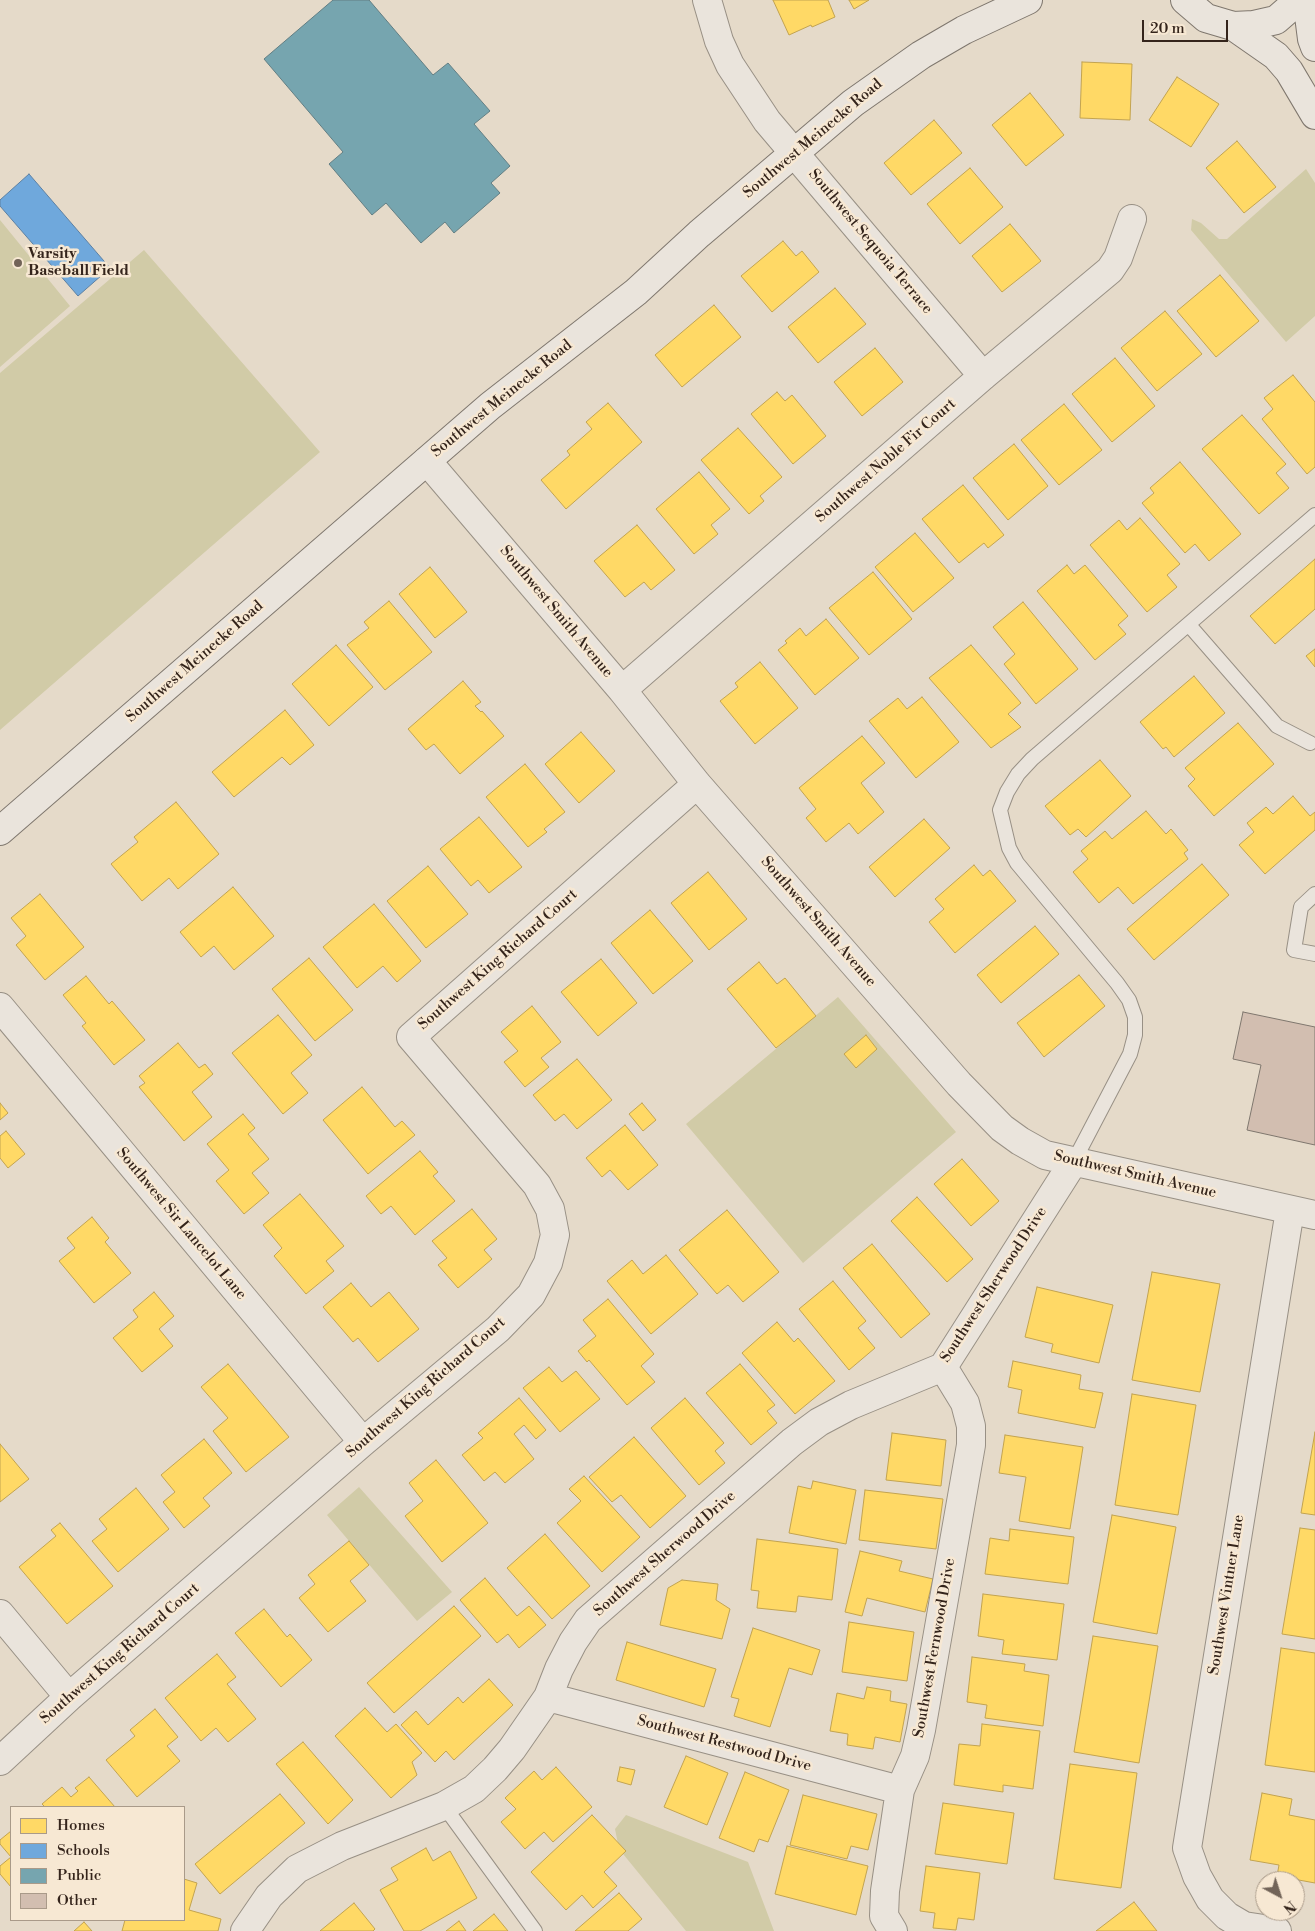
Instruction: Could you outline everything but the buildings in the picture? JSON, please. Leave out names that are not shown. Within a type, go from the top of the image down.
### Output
[{"type":"street","name":"Southwest Sequoia Terrace","points":[[708,0],[719,40],[730,65],[767,121],[983,376]]},
{"type":"street","name":"Southwest Meinecke Road","points":[[0,831],[490,406],[636,292],[699,234],[860,97],[921,55],[964,30],[1028,0]]},
{"type":"street","points":[[1184,2],[1206,18],[1233,26],[1254,26],[1276,20],[1299,0]]},
{"type":"street","points":[[1307,0],[1312,39],[1315,47]]},
{"type":"street","points":[[1233,26],[1276,56],[1289,70],[1315,115]]},
{"type":"street","name":"Southwest Noble Fir Court","points":[[622,690],[983,376],[1110,270],[1118,258],[1132,220]]},
{"type":"street","name":"Southwest Smith Avenue","points":[[427,461],[622,690],[698,784],[952,1076],[1002,1128],[1045,1155],[1302,1213]]},
{"type":"street","name":"Southwest King Richard Court","points":[[0,1761],[69,1697],[363,1442],[498,1329],[530,1295],[548,1263],[555,1235],[550,1209],[537,1185],[411,1037],[698,784]]},
{"type":"street","name":"Southwest Sir Lancelot Lane","points":[[0,1007],[363,1442]]},
{"type":"street","name":"Southwest Sherwood Drive","points":[[245,1931],[269,1896],[297,1869],[342,1846],[444,1806],[474,1789],[512,1749],[548,1698],[559,1669],[573,1642],[588,1620],[792,1442],[819,1422],[850,1405],[943,1367],[1074,1161]]},
{"type":"street","name":"Southwest Vintner Lane","points":[[1277,1931],[1244,1926],[1227,1916],[1210,1899],[1197,1876],[1187,1848],[1302,1213]]},
{"type":"street","name":"Southwest Fernwood Drive","points":[[893,1931],[884,1916],[885,1891],[900,1790],[915,1756],[921,1730],[971,1445],[971,1426],[965,1404],[943,1367]]},
{"type":"street","points":[[0,1614],[69,1697]]},
{"type":"street","name":"Southwest Restwood Drive","points":[[548,1698],[900,1790]]},
{"type":"lane","points":[[1074,1161],[1130,1054],[1135,1034],[1135,1017],[1129,1000],[1116,983],[1017,863],[1008,848],[1000,810],[1007,792],[1018,774],[1032,759],[1315,515]]},
{"type":"lane","points":[[1189,625],[1277,726],[1310,744]]},
{"type":"lane","points":[[1315,894],[1301,907],[1294,950],[1315,954]]},
{"type":"lane","points":[[444,1806],[535,1931]]},
{"type":"shaded area","points":[[1306,169],[1315,183],[1315,316],[1286,342],[1191,230],[1192,219],[1201,223],[1219,239],[1227,239]]},
{"type":"shaded area","name":"Varsity Baseball Field","points":[[0,220],[70,306],[0,367]]},
{"type":"shaded area","points":[[144,250],[320,452],[0,730],[0,373]]},
{"type":"shaded area","points":[[838,997],[956,1132],[803,1263],[686,1124]]},
{"type":"shaded area","points":[[359,1487],[452,1592],[417,1621],[327,1515]]},
{"type":"shaded area","points":[[626,1815],[748,1862],[774,1931],[686,1931],[619,1849],[615,1829]]},
{"type":"place","name":"Varsity Baseball Field","points":[[18,263]]}]
